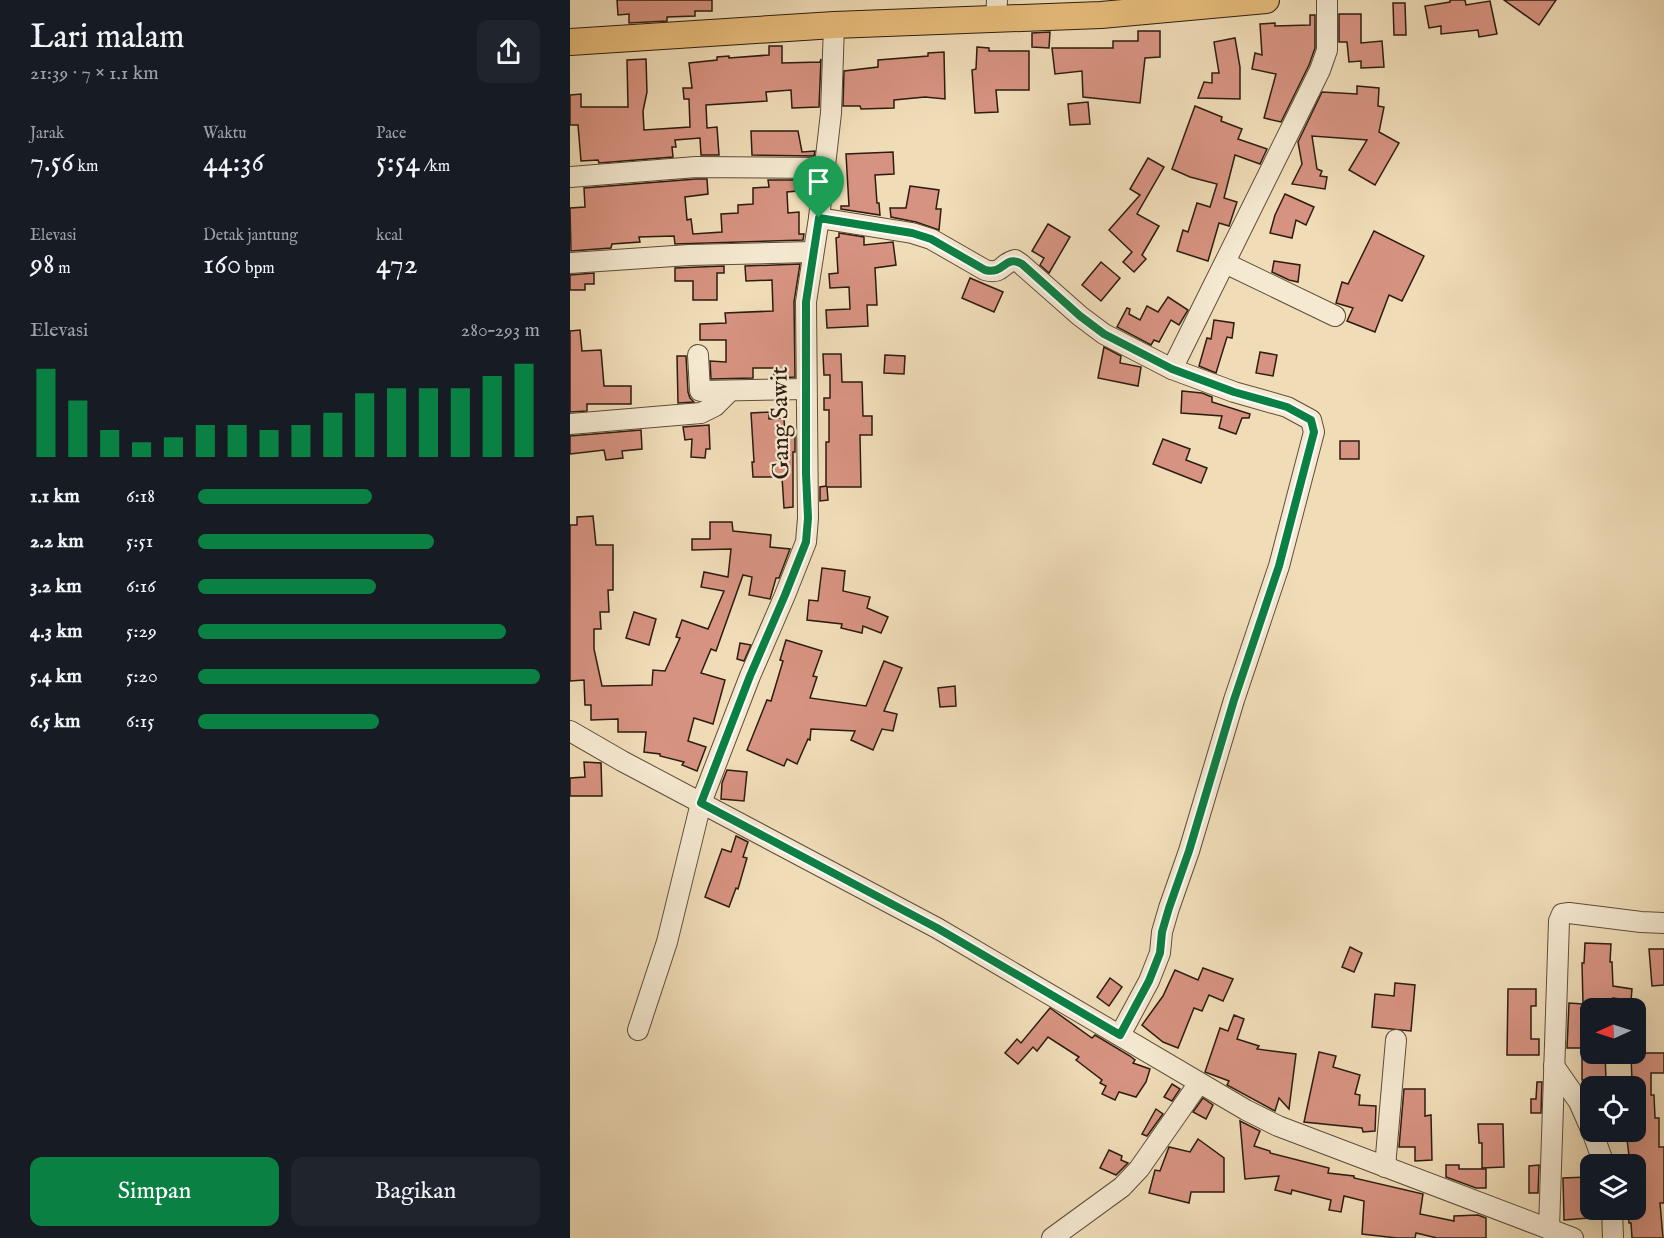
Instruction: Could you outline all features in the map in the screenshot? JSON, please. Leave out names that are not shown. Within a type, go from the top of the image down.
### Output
[{"type":"main road","points":[[570,42],[834,25],[996,9],[1112,14],[1266,0]]},
{"type":"street","points":[[1172,369],[1320,70],[1327,51],[1327,0]]},
{"type":"street","name":"Gang Sawit","points":[[638,1030],[667,942],[701,803],[750,676],[806,542],[808,518],[806,302],[819,218],[831,113],[834,25]]},
{"type":"street","points":[[570,177],[696,167],[825,168]]},
{"type":"street","points":[[819,218],[912,233],[931,239],[993,273],[999,271],[1008,261],[1015,260],[1091,325],[1172,369],[1294,411],[1311,420],[1314,432],[1279,566],[1234,700],[1189,851],[1169,908],[1162,932],[1160,953],[1149,981],[1120,1035]]},
{"type":"street","points":[[570,263],[689,255],[812,252]]},
{"type":"street","points":[[1225,263],[1335,316]]},
{"type":"street","points":[[698,355],[700,391],[806,389]]},
{"type":"street","points":[[570,424],[700,413],[715,406],[730,391]]},
{"type":"street","points":[[570,731],[622,761],[937,928],[1199,1083],[1278,1126],[1573,1238]]},
{"type":"street","points":[[1549,1229],[1558,921],[1562,914],[1569,913],[1664,923]]},
{"type":"street","points":[[1385,1167],[1396,1040]]},
{"type":"street","points":[[1554,1066],[1580,1104]]},
{"type":"street","points":[[1052,1238],[1122,1187],[1139,1169],[1199,1083]]},
{"type":"street","points":[[1612,1220],[1613,1238]]},
{"type":"building","points":[[617,0],[712,0],[712,11],[695,11],[695,16],[667,17],[667,21],[629,23],[629,14],[618,15]]},
{"type":"building","points":[[1450,0],[1465,0],[1466,5],[1490,1],[1497,34],[1479,37],[1478,30],[1441,34],[1441,26],[1429,28],[1425,6],[1450,2]]},
{"type":"building","points":[[1504,0],[1556,0],[1539,25]]},
{"type":"building","points":[[1393,3],[1405,3],[1406,35],[1394,35]]},
{"type":"building","points":[[1339,14],[1361,14],[1361,43],[1382,41],[1384,67],[1361,68],[1361,61],[1349,62],[1347,42],[1339,42]]},
{"type":"building","points":[[1310,15],[1315,15],[1315,48],[1309,65],[1281,122],[1264,118],[1276,74],[1252,69],[1255,53],[1262,55],[1260,24],[1310,25]]},
{"type":"building","points":[[1138,31],[1160,31],[1160,57],[1145,58],[1140,103],[1083,97],[1082,71],[1055,74],[1052,48],[1113,48],[1113,41],[1138,41]]},
{"type":"building","points":[[1050,32],[1049,48],[1032,47],[1032,33]]},
{"type":"building","points":[[1235,38],[1240,67],[1240,99],[1198,98],[1204,82],[1212,83],[1212,73],[1219,73],[1214,42]]},
{"type":"building","points":[[769,46],[782,46],[782,63],[820,62],[821,59],[819,107],[792,108],[791,90],[766,92],[767,101],[706,105],[707,128],[717,127],[719,155],[701,155],[700,138],[675,140],[676,147],[672,147],[673,157],[599,163],[598,160],[581,161],[578,125],[570,125],[570,95],[581,94],[581,107],[628,107],[627,60],[646,59],[647,92],[643,111],[644,130],[690,127],[689,99],[684,99],[683,88],[692,88],[689,63],[717,60],[717,57],[769,55]]},
{"type":"building","points":[[977,47],[989,48],[989,51],[1029,51],[1029,90],[996,90],[998,112],[975,113],[972,70],[976,69]]},
{"type":"building","points":[[944,52],[945,99],[925,97],[894,100],[894,108],[861,109],[860,106],[843,106],[844,71],[878,67],[878,60],[928,56],[928,53]]},
{"type":"building","points":[[1357,86],[1379,88],[1378,106],[1384,107],[1379,132],[1399,143],[1375,185],[1349,170],[1367,140],[1312,136],[1317,169],[1322,171],[1320,176],[1327,177],[1325,189],[1292,184],[1302,164],[1298,142],[1322,92],[1357,94]]},
{"type":"building","points":[[1088,102],[1090,124],[1070,125],[1068,104]]},
{"type":"building","points":[[1195,106],[1222,117],[1221,121],[1242,129],[1238,139],[1267,149],[1260,164],[1235,155],[1224,198],[1237,202],[1229,226],[1219,223],[1208,261],[1177,251],[1183,230],[1188,232],[1197,203],[1210,207],[1217,184],[1190,177],[1172,169]]},
{"type":"building","points":[[751,131],[798,131],[802,152],[815,151],[814,156],[752,155]]},
{"type":"building","points":[[893,152],[894,174],[875,175],[880,215],[841,209],[841,206],[849,206],[846,154]]},
{"type":"building","points":[[1148,158],[1164,167],[1137,214],[1159,226],[1142,255],[1146,259],[1134,272],[1123,262],[1132,252],[1109,230],[1140,195],[1130,189]]},
{"type":"building","points":[[707,179],[708,194],[685,197],[687,220],[691,219],[693,234],[722,232],[721,214],[738,213],[738,205],[753,204],[753,188],[769,187],[768,180],[808,180],[809,190],[787,192],[788,213],[799,212],[799,234],[804,234],[803,240],[675,244],[674,236],[639,237],[640,242],[612,244],[611,248],[571,251],[570,208],[585,207],[584,188]]},
{"type":"building","points":[[910,186],[939,190],[936,209],[941,209],[939,230],[891,217],[890,208],[906,208]]},
{"type":"building","points":[[1285,194],[1314,207],[1306,225],[1296,220],[1292,238],[1270,233]]},
{"type":"building","points":[[1048,224],[1070,237],[1049,273],[1040,265],[1044,258],[1032,251]]},
{"type":"building","points":[[1374,231],[1424,256],[1402,301],[1389,295],[1375,332],[1347,321],[1353,308],[1336,303],[1342,282],[1348,284]]},
{"type":"building","points":[[839,233],[864,237],[864,245],[893,242],[896,265],[875,268],[877,305],[867,305],[868,326],[827,328],[826,310],[850,309],[849,287],[830,288],[829,274],[838,273],[836,238],[839,237]]},
{"type":"building","points":[[1274,261],[1300,265],[1298,282],[1272,272]]},
{"type":"building","points":[[1101,262],[1120,278],[1101,301],[1082,285]]},
{"type":"building","points":[[800,264],[794,302],[795,377],[774,378],[774,368],[753,368],[753,378],[711,379],[710,361],[726,362],[726,340],[700,340],[700,324],[726,323],[725,313],[773,311],[772,280],[746,281],[745,266]]},
{"type":"building","points":[[724,266],[724,273],[717,273],[717,300],[693,300],[693,281],[675,281],[675,268]]},
{"type":"building","points":[[594,273],[594,284],[585,284],[585,290],[570,290],[570,275]]},
{"type":"building","points":[[970,278],[1003,292],[994,312],[962,298]]},
{"type":"building","points":[[1168,297],[1188,310],[1179,325],[1171,320],[1159,342],[1154,340],[1151,345],[1117,327],[1127,308],[1130,309],[1129,314],[1140,320],[1147,306],[1158,312]]},
{"type":"building","points":[[1214,320],[1234,323],[1232,338],[1227,337],[1216,373],[1199,366],[1207,338],[1211,339]]},
{"type":"building","points":[[580,330],[582,351],[601,350],[604,386],[631,386],[631,404],[587,404],[587,411],[570,412],[570,331]]},
{"type":"building","points":[[1104,347],[1121,356],[1120,363],[1141,367],[1138,386],[1098,378]]},
{"type":"building","points":[[1260,352],[1277,355],[1273,376],[1256,373]]},
{"type":"building","points":[[823,354],[841,354],[842,382],[862,382],[863,416],[872,416],[872,435],[860,435],[861,487],[827,487],[828,500],[820,501],[820,487],[826,486],[826,442],[829,442],[829,410],[824,410],[824,398],[830,398],[830,375],[824,375]]},
{"type":"building","points":[[885,355],[905,356],[904,374],[884,373]]},
{"type":"building","points":[[677,356],[686,356],[688,392],[694,402],[678,403]]},
{"type":"building","points":[[1182,391],[1202,393],[1212,397],[1212,402],[1250,414],[1249,418],[1242,418],[1236,434],[1219,428],[1222,416],[1181,413]]},
{"type":"building","points":[[769,412],[769,419],[784,418],[785,436],[795,435],[793,507],[784,508],[782,477],[753,477],[751,413]]},
{"type":"building","points":[[709,425],[710,449],[706,449],[705,458],[691,457],[692,439],[685,440],[683,427]]},
{"type":"building","points":[[641,430],[642,449],[622,451],[623,458],[606,460],[604,450],[570,454],[570,436]]},
{"type":"building","points":[[1163,439],[1190,449],[1186,460],[1207,468],[1201,483],[1153,464]]},
{"type":"building","points":[[1340,441],[1359,441],[1359,459],[1340,459]]},
{"type":"building","points":[[593,516],[596,545],[613,545],[613,590],[608,590],[609,612],[600,612],[601,629],[594,629],[594,649],[602,686],[652,685],[653,670],[665,671],[680,638],[676,637],[682,620],[708,629],[724,591],[701,587],[704,572],[728,577],[731,549],[692,550],[692,539],[710,539],[710,522],[732,522],[733,531],[771,535],[770,547],[790,549],[779,578],[776,578],[770,599],[749,595],[752,577],[743,575],[716,651],[711,649],[701,673],[725,680],[713,724],[694,718],[688,741],[706,747],[697,771],[682,765],[684,762],[660,756],[660,754],[644,752],[646,732],[618,732],[618,719],[591,720],[591,705],[585,705],[584,680],[570,681],[570,525],[577,525],[577,517]]},
{"type":"building","points":[[822,568],[845,571],[843,591],[870,597],[867,608],[888,617],[881,633],[863,626],[862,633],[841,628],[842,624],[807,620],[809,600],[818,601]]},
{"type":"building","points":[[634,612],[656,619],[649,645],[626,638]]},
{"type":"building","points":[[786,640],[822,651],[813,676],[817,677],[810,698],[866,706],[884,661],[902,668],[884,711],[897,714],[893,731],[882,729],[873,750],[851,740],[855,731],[811,729],[810,740],[808,739],[797,764],[787,759],[784,766],[747,750],[767,700],[771,701],[783,661],[780,660]]},
{"type":"building","points":[[740,643],[751,645],[744,661],[737,659]]},
{"type":"building","points":[[955,686],[956,706],[940,707],[938,688]]},
{"type":"building","points":[[584,762],[601,763],[602,796],[570,796],[570,778],[585,777]]},
{"type":"building","points":[[727,770],[747,772],[744,801],[721,799],[722,783]]},
{"type":"building","points":[[736,836],[748,842],[743,857],[747,858],[738,889],[736,888],[729,907],[705,897],[722,849],[731,852]]},
{"type":"building","points":[[1585,943],[1611,944],[1610,962],[1612,962],[1613,986],[1632,989],[1631,998],[1583,998],[1582,963],[1584,963]]},
{"type":"building","points":[[1350,947],[1362,953],[1354,972],[1342,967]]},
{"type":"building","points":[[1649,949],[1664,949],[1664,985],[1652,986]]},
{"type":"building","points":[[1203,968],[1233,979],[1223,1001],[1209,995],[1202,1011],[1194,1008],[1178,1048],[1163,1042],[1142,1025],[1163,996],[1175,970],[1198,980]]},
{"type":"building","points":[[1110,978],[1122,987],[1109,1006],[1097,997]]},
{"type":"building","points":[[1395,983],[1415,985],[1411,1031],[1372,1027],[1375,994],[1394,996]]},
{"type":"building","points":[[1508,989],[1536,989],[1536,1006],[1531,1006],[1531,1039],[1539,1039],[1539,1055],[1507,1055]]},
{"type":"building","points":[[1569,1003],[1580,1004],[1580,1048],[1567,1048]]},
{"type":"building","points":[[1050,1008],[1092,1038],[1095,1035],[1130,1056],[1135,1060],[1133,1063],[1150,1069],[1146,1082],[1136,1097],[1119,1092],[1115,1100],[1102,1094],[1106,1086],[1100,1083],[1102,1080],[1076,1060],[1079,1057],[1048,1037],[1037,1051],[1033,1047],[1018,1064],[1005,1053],[1017,1039],[1021,1043]]},
{"type":"building","points":[[1234,1015],[1244,1019],[1237,1039],[1259,1046],[1257,1049],[1296,1054],[1289,1109],[1279,1098],[1275,1111],[1227,1085],[1229,1081],[1205,1072],[1220,1028],[1228,1031]]},
{"type":"building","points":[[1319,1052],[1336,1056],[1333,1067],[1360,1075],[1355,1094],[1360,1095],[1359,1105],[1376,1106],[1375,1131],[1363,1132],[1362,1128],[1304,1122]]},
{"type":"building","points":[[1646,1053],[1664,1053],[1664,1073],[1651,1073],[1651,1095],[1654,1095],[1655,1118],[1659,1118],[1659,1147],[1664,1147],[1664,1203],[1660,1203],[1663,1238],[1632,1238],[1631,1223],[1629,1223],[1629,1220],[1646,1220],[1646,1154],[1629,1154],[1627,1142],[1646,1142],[1646,1076],[1632,1076],[1631,1064],[1646,1064]]},
{"type":"building","points":[[1582,1064],[1605,1064],[1606,1076],[1582,1076]]},
{"type":"building","points":[[1537,1082],[1542,1082],[1541,1113],[1531,1113],[1531,1099],[1536,1099]]},
{"type":"building","points":[[1172,1084],[1180,1089],[1172,1101],[1164,1097]]},
{"type":"building","points":[[1404,1089],[1425,1089],[1425,1116],[1431,1115],[1432,1160],[1415,1161],[1415,1147],[1399,1147]]},
{"type":"building","points":[[1203,1098],[1213,1105],[1206,1119],[1193,1112]]},
{"type":"building","points":[[1156,1109],[1163,1114],[1147,1136],[1142,1134]]},
{"type":"building","points":[[1240,1121],[1260,1131],[1254,1146],[1270,1151],[1270,1153],[1329,1168],[1328,1173],[1354,1176],[1354,1178],[1423,1194],[1420,1214],[1454,1221],[1454,1216],[1478,1215],[1486,1218],[1486,1238],[1437,1238],[1416,1233],[1415,1238],[1397,1238],[1362,1234],[1364,1201],[1344,1196],[1341,1212],[1329,1210],[1331,1200],[1292,1190],[1291,1194],[1275,1190],[1279,1176],[1245,1179]]},
{"type":"building","points":[[1478,1124],[1503,1124],[1504,1167],[1482,1168],[1482,1143],[1479,1143]]},
{"type":"building","points":[[1198,1139],[1224,1158],[1224,1192],[1191,1192],[1189,1203],[1149,1193],[1155,1170],[1160,1171],[1169,1147],[1190,1152]]},
{"type":"building","points":[[1109,1150],[1122,1156],[1121,1160],[1128,1163],[1116,1175],[1100,1168]]},
{"type":"building","points":[[1446,1165],[1459,1165],[1459,1169],[1486,1169],[1486,1188],[1476,1188],[1446,1177]]},
{"type":"building","points":[[1539,1165],[1538,1193],[1529,1193],[1529,1166]]},
{"type":"building","points":[[1580,1177],[1580,1219],[1564,1220],[1563,1178]]},
{"type":"route","points":[[819,218],[912,233],[931,239],[993,273],[999,271],[1008,261],[1015,260],[1104,334],[1172,369],[1234,392],[1287,407],[1311,420],[1314,426],[1279,566],[1234,700],[1189,851],[1169,908],[1162,932],[1160,953],[1149,981],[1120,1035],[937,928],[701,803],[750,676],[806,542],[808,518],[806,302],[819,218]]}]
